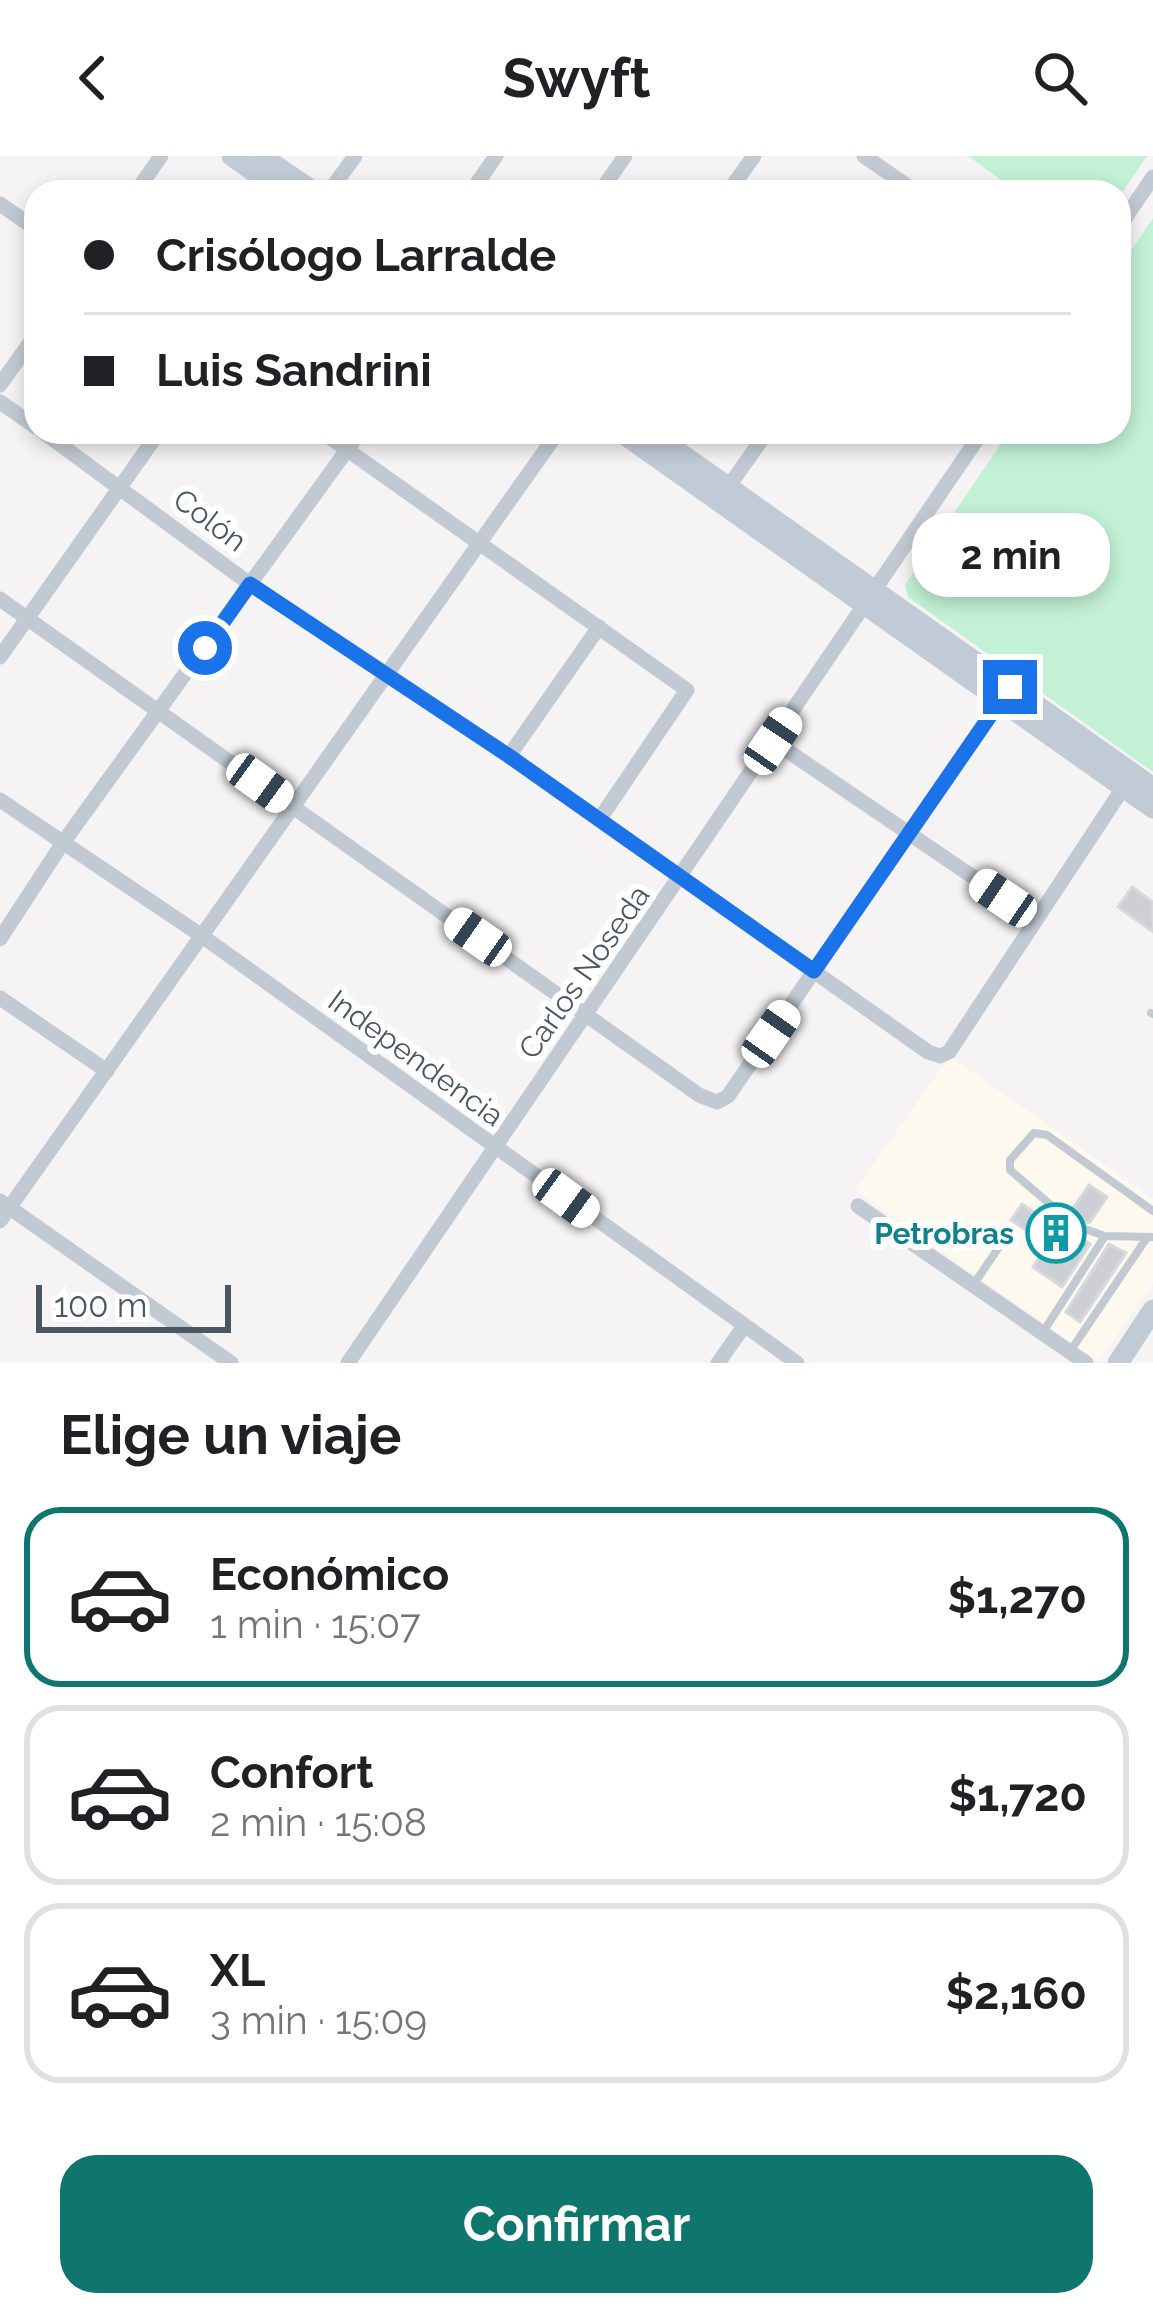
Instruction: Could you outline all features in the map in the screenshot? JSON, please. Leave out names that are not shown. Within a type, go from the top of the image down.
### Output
[{"type":"main road","points":[[232,156],[266,180]]},
{"type":"main road","points":[[261,156],[296,180]]},
{"type":"main road","points":[[641,444],[723,494]]},
{"type":"main road","points":[[664,444],[723,494],[1128,781],[1153,808]]},
{"type":"main road","points":[[1128,781],[1153,788]]},
{"type":"main road","points":[[1118,1363],[1153,1310]]},
{"type":"street","points":[[864,156],[899,180]]},
{"type":"street","points":[[1131,209],[1153,177]]},
{"type":"street","points":[[0,385],[24,351]]},
{"type":"street","name":"Colón","points":[[59,444],[250,584],[388,673],[940,1056],[949,1052],[1035,919]]},
{"type":"street","points":[[0,657],[150,444]]},
{"type":"street","points":[[339,444],[687,689],[598,820]]},
{"type":"street","points":[[0,939],[62,844],[351,444]]},
{"type":"street","points":[[231,1363],[3,1210],[550,444]]},
{"type":"street","points":[[723,494],[758,444]]},
{"type":"street","name":"Carlos Noseda","points":[[348,1363],[974,444]]},
{"type":"street","points":[[0,599],[699,1095],[717,1102],[728,1096],[1005,693]]},
{"type":"street","points":[[509,756],[599,627]]},
{"type":"street","points":[[773,741],[1035,919],[1128,781]]},
{"type":"street","name":"Independencia","points":[[0,800],[202,936],[797,1363]]},
{"type":"street","points":[[0,998],[106,1070]]},
{"type":"street","points":[[858,1205],[1086,1363]]},
{"type":"street","points":[[718,1363],[744,1326]]},
{"type":"lane","points":[[1066,1218],[1010,1170],[1010,1160],[1034,1133],[1047,1135],[1153,1211]]},
{"type":"lane","points":[[1084,1229],[1105,1236],[1149,1238]]},
{"type":"lane","points":[[1043,1333],[1105,1236]]},
{"type":"lane","points":[[973,1285],[1005,1238]]},
{"type":"lane","points":[[1070,1352],[1149,1238]]},
{"type":"shaded area","points":[[950,1056],[1153,1199],[1153,1283],[1099,1362],[855,1190]]},
{"type":"green space","points":[[968,156],[1147,156],[1131,180],[1001,180]]},
{"type":"green space","points":[[1153,218],[1153,772],[908,597],[905,585],[1001,444],[1131,444],[1131,250]]},
{"type":"building","points":[[1132,887],[1153,902],[1153,932],[1118,907]]},
{"type":"building","name":"Petrobras","points":[[1089,1185],[1107,1197],[1090,1222],[1078,1225],[1079,1237],[1090,1244],[1062,1287],[1033,1267],[1048,1245],[1011,1220],[1022,1204],[1059,1229],[1070,1225],[1071,1211]]},
{"type":"building","points":[[1109,1244],[1126,1253],[1080,1322],[1066,1312]]},
{"type":"place","name":"Petrobras","points":[[1056,1233]]},
{"type":"route","points":[[205,648],[250,584],[509,756],[814,971],[1010,687]]}]
